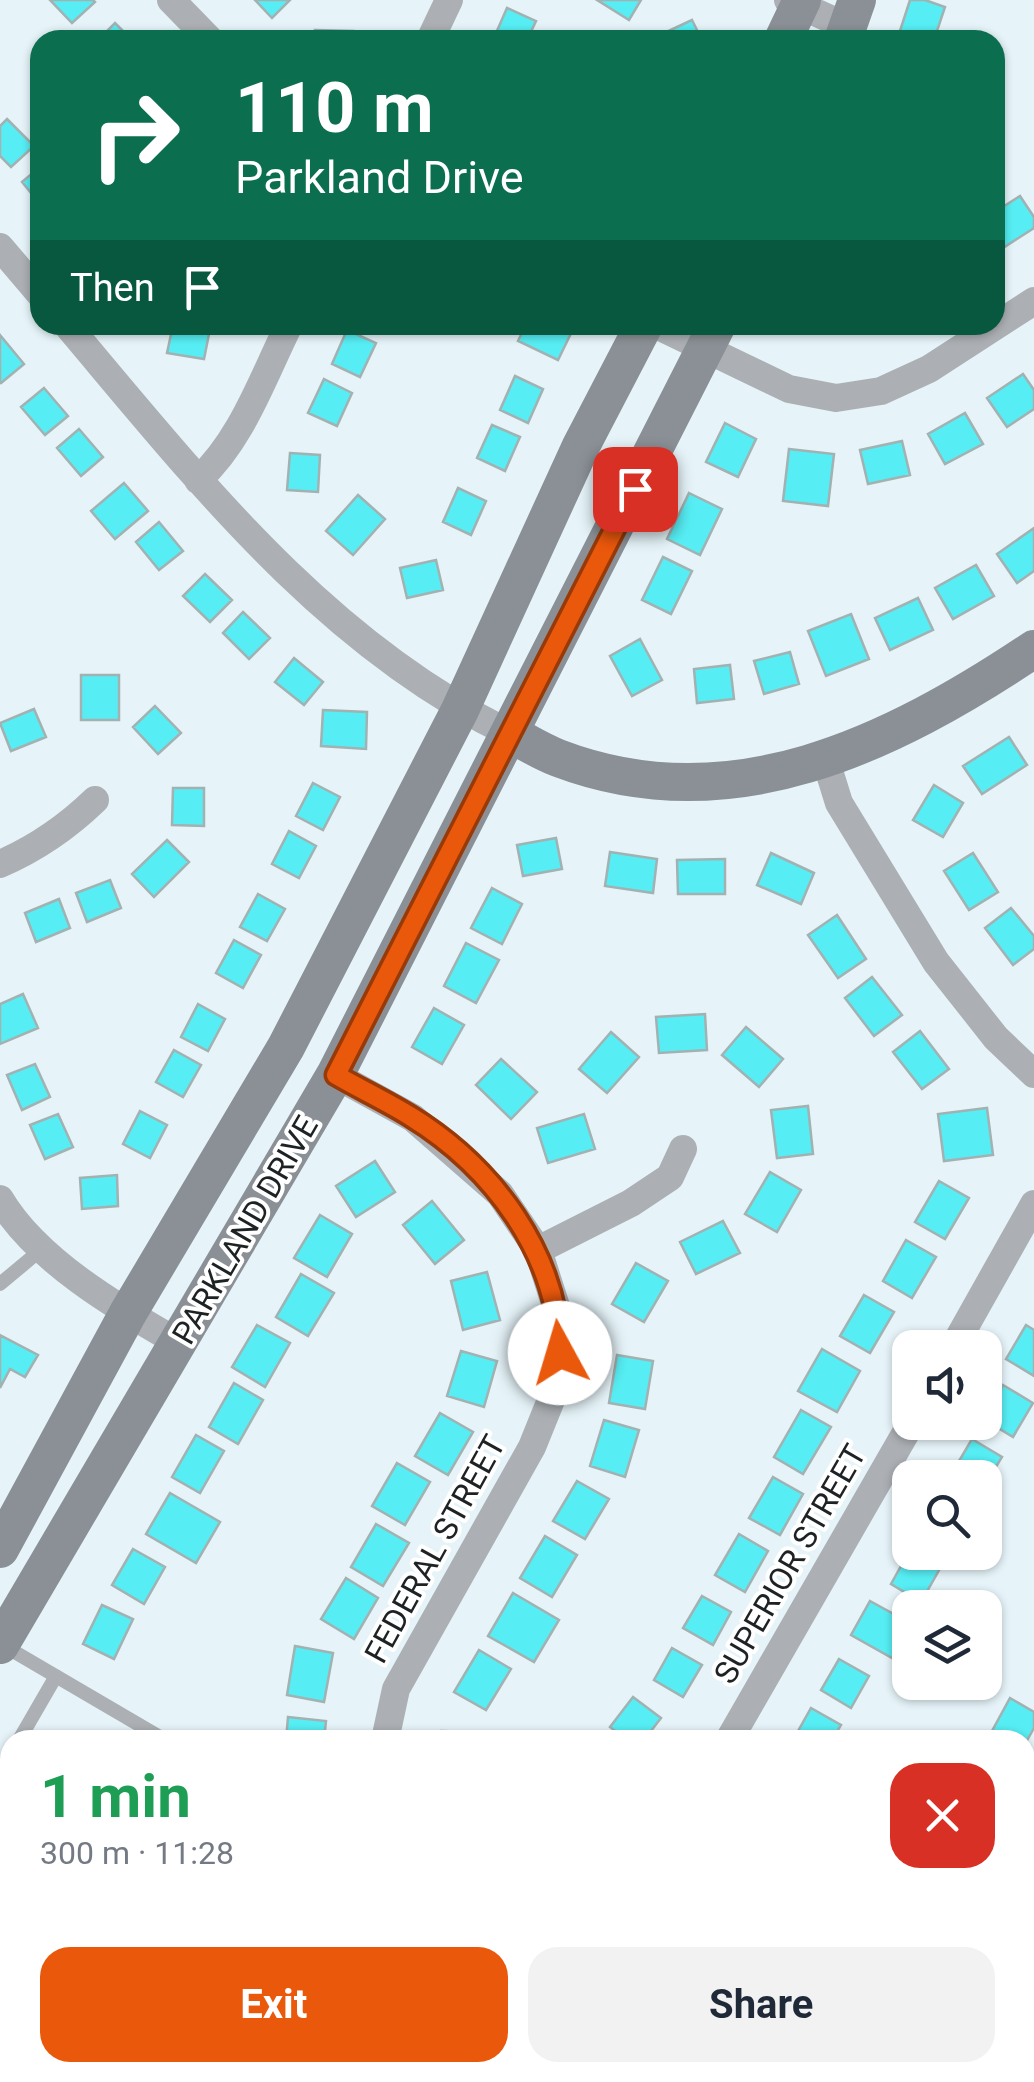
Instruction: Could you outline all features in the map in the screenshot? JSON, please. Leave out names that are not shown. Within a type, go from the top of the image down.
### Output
[{"type":"street","points":[[170,0],[200,30]]},
{"type":"street","points":[[435,30],[449,0]]},
{"type":"street","points":[[786,30],[796,2],[849,22]]},
{"type":"street","points":[[0,246],[30,282]]},
{"type":"street","points":[[1005,320],[1034,301]]},
{"type":"street","points":[[75,335],[198,480],[292,579],[356,635],[460,710],[559,758],[646,780],[728,782],[826,760],[883,738],[977,687],[1034,649]]},
{"type":"street","points":[[198,480],[217,462],[236,432],[284,335]]},
{"type":"street","name":"PARKLAND DRIVE","points":[[0,1549],[128,1314],[286,1047],[460,710],[581,446],[639,335]]},
{"type":"street","points":[[711,337],[789,389],[836,398],[882,391],[928,369],[981,335]]},
{"type":"street","name":"PARKLAND DRIVE","points":[[0,1644],[336,1075],[711,337]]},
{"type":"street","points":[[826,760],[839,803],[936,962],[996,1038],[1034,1074]]},
{"type":"street","points":[[0,864],[29,852],[65,829],[95,800]]},
{"type":"street","name":"FEDERAL STREET","points":[[336,1075],[413,1118],[500,1194],[538,1250],[560,1319],[560,1353],[553,1395],[532,1447],[396,1689],[387,1730]]},
{"type":"street","points":[[538,1250],[631,1203],[670,1177],[683,1149]]},
{"type":"street","points":[[0,1199],[10,1217],[76,1278],[179,1343]]},
{"type":"street","points":[[964,1330],[1034,1204]]},
{"type":"street","name":"SUPERIOR STREET","points":[[735,1730],[902,1440]]},
{"type":"lane","points":[[0,1284],[44,1248]]},
{"type":"lane","points":[[0,1644],[148,1730]]},
{"type":"lane","points":[[25,1730],[56,1676]]},
{"type":"building","points":[[50,0],[93,0],[95,2],[72,23]]},
{"type":"building","points":[[255,0],[290,0],[272,18]]},
{"type":"building","points":[[597,0],[641,0],[629,20]]},
{"type":"building","points":[[910,0],[945,7],[937,30],[900,30]]},
{"type":"building","points":[[507,8],[536,21],[532,30],[497,30]]},
{"type":"building","points":[[692,20],[697,30],[670,30]]},
{"type":"building","points":[[7,119],[30,142],[30,150],[11,167],[0,156],[0,126]]},
{"type":"building","points":[[30,175],[30,192],[22,182]]},
{"type":"building","points":[[1020,196],[1034,217],[1034,228],[1005,247],[1005,206]]},
{"type":"building","points":[[0,335],[24,364],[1,383],[0,382]]},
{"type":"building","points":[[171,335],[209,335],[204,359],[167,353]]},
{"type":"building","points":[[345,335],[358,335],[376,343],[360,377],[332,364]]},
{"type":"building","points":[[521,335],[570,335],[558,360],[518,341]]},
{"type":"building","points":[[1023,374],[1034,390],[1034,409],[1007,427],[987,398]]},
{"type":"building","points":[[515,376],[543,389],[528,423],[500,410]]},
{"type":"building","points":[[324,379],[352,393],[337,426],[308,413]]},
{"type":"building","points":[[44,388],[68,416],[45,435],[21,407]]},
{"type":"building","points":[[965,413],[983,444],[945,464],[928,434]]},
{"type":"building","points":[[725,423],[756,439],[738,477],[706,462]]},
{"type":"building","points":[[492,425],[520,437],[505,471],[477,458]]},
{"type":"building","points":[[79,429],[103,457],[81,476],[57,448]]},
{"type":"building","points":[[902,441],[910,475],[868,484],[860,450]]},
{"type":"building","points":[[789,449],[834,454],[828,506],[783,501]]},
{"type":"building","points":[[290,453],[320,455],[318,492],[287,490]]},
{"type":"building","points":[[124,483],[148,511],[115,539],[91,511]]},
{"type":"building","points":[[458,488],[486,501],[471,535],[443,522]]},
{"type":"building","points":[[689,493],[722,509],[700,555],[667,539]]},
{"type":"building","points":[[358,495],[385,519],[353,555],[326,531]]},
{"type":"building","points":[[159,522],[183,551],[159,570],[136,542]]},
{"type":"building","points":[[1034,528],[1034,571],[1017,583],[997,554]]},
{"type":"building","points":[[663,557],[692,571],[671,614],[642,600]]},
{"type":"building","points":[[436,560],[443,590],[407,598],[400,568]]},
{"type":"building","points":[[976,565],[994,596],[953,619],[935,588]]},
{"type":"building","points":[[205,574],[232,600],[210,622],[183,596]]},
{"type":"building","points":[[918,598],[933,630],[890,650],[875,618]]},
{"type":"building","points":[[243,612],[270,638],[249,659],[223,633]]},
{"type":"building","points":[[851,614],[869,659],[826,676],[808,631]]},
{"type":"building","points":[[640,639],[662,680],[632,696],[610,656]]},
{"type":"building","points":[[790,652],[799,684],[764,694],[754,661]]},
{"type":"building","points":[[294,658],[323,682],[304,705],[275,682]]},
{"type":"building","points":[[730,665],[734,699],[697,703],[694,669]]},
{"type":"building","points":[[81,675],[119,675],[119,720],[81,720]]},
{"type":"building","points":[[155,706],[181,733],[158,754],[133,727]]},
{"type":"building","points":[[34,709],[46,737],[11,751],[0,723]]},
{"type":"building","points":[[323,710],[367,712],[366,749],[321,746]]},
{"type":"building","points":[[1009,737],[1027,765],[982,794],[963,766]]},
{"type":"building","points":[[313,783],[340,797],[323,830],[296,816]]},
{"type":"building","points":[[934,785],[963,803],[943,837],[913,820]]},
{"type":"building","points":[[173,788],[204,788],[204,826],[172,825]]},
{"type":"building","points":[[289,831],[316,846],[299,878],[272,864]]},
{"type":"building","points":[[556,838],[562,869],[523,876],[517,845]]},
{"type":"building","points":[[167,840],[189,862],[154,897],[132,874]]},
{"type":"building","points":[[610,852],[657,859],[653,893],[605,886]]},
{"type":"building","points":[[771,853],[814,873],[801,904],[757,885]]},
{"type":"building","points":[[973,853],[998,892],[969,910],[944,871]]},
{"type":"building","points":[[725,859],[725,894],[678,894],[677,860]]},
{"type":"building","points":[[110,880],[121,908],[87,922],[76,893]]},
{"type":"building","points":[[492,888],[522,904],[502,944],[471,928]]},
{"type":"building","points":[[258,894],[285,909],[267,941],[240,927]]},
{"type":"building","points":[[59,899],[70,928],[36,942],[25,913]]},
{"type":"building","points":[[1011,908],[1034,936],[1034,949],[1013,965],[985,928]]},
{"type":"building","points":[[837,915],[866,959],[838,978],[808,935]]},
{"type":"building","points":[[234,940],[261,955],[243,988],[216,973]]},
{"type":"building","points":[[466,943],[499,960],[476,1003],[444,986]]},
{"type":"building","points":[[872,977],[902,1015],[874,1036],[845,998]]},
{"type":"building","points":[[23,994],[38,1028],[0,1044],[0,1004]]},
{"type":"building","points":[[198,1004],[225,1019],[208,1051],[181,1037]]},
{"type":"building","points":[[434,1008],[464,1025],[442,1064],[412,1047]]},
{"type":"building","points":[[705,1014],[707,1050],[659,1053],[656,1017]]},
{"type":"building","points":[[746,1027],[783,1059],[759,1087],[722,1055]]},
{"type":"building","points":[[920,1031],[949,1069],[922,1089],[893,1052]]},
{"type":"building","points":[[611,1032],[639,1057],[607,1093],[579,1069]]},
{"type":"building","points":[[174,1050],[201,1065],[183,1097],[156,1082]]},
{"type":"building","points":[[501,1059],[537,1092],[511,1119],[476,1085]]},
{"type":"building","points":[[35,1064],[50,1097],[22,1110],[7,1075]]},
{"type":"building","points":[[808,1106],[813,1154],[777,1158],[771,1110]]},
{"type":"building","points":[[987,1108],[993,1155],[944,1161],[938,1114]]},
{"type":"building","points":[[140,1111],[167,1125],[150,1158],[123,1144]]},
{"type":"building","points":[[58,1114],[73,1147],[45,1159],[30,1125]]},
{"type":"building","points":[[584,1114],[595,1149],[548,1163],[537,1128]]},
{"type":"building","points":[[375,1161],[395,1192],[356,1217],[336,1186]]},
{"type":"building","points":[[770,1172],[801,1190],[777,1232],[745,1214]]},
{"type":"building","points":[[117,1175],[118,1206],[82,1209],[80,1178]]},
{"type":"building","points":[[939,1181],[969,1198],[945,1239],[915,1222]]},
{"type":"building","points":[[432,1201],[464,1240],[435,1264],[403,1225]]},
{"type":"building","points":[[320,1215],[352,1234],[327,1277],[294,1258]]},
{"type":"building","points":[[723,1221],[740,1253],[696,1274],[680,1242]]},
{"type":"building","points":[[906,1240],[936,1257],[912,1298],[883,1281]]},
{"type":"building","points":[[636,1263],[668,1281],[644,1322],[612,1304]]},
{"type":"building","points":[[487,1272],[500,1320],[463,1330],[451,1281]]},
{"type":"building","points":[[301,1274],[334,1293],[308,1336],[276,1317]]},
{"type":"building","points":[[864,1295],[894,1312],[870,1353],[840,1336]]},
{"type":"building","points":[[257,1325],[290,1343],[265,1387],[232,1367]]},
{"type":"building","points":[[1026,1325],[1034,1330],[1034,1376],[1006,1359]]},
{"type":"building","points":[[0,1335],[38,1355],[25,1377],[10,1369],[0,1388]]},
{"type":"building","points":[[822,1349],[860,1371],[837,1412],[798,1391]]},
{"type":"building","points":[[461,1351],[497,1361],[484,1407],[447,1396]]},
{"type":"building","points":[[617,1355],[653,1361],[645,1409],[609,1403]]},
{"type":"building","points":[[234,1383],[263,1400],[238,1444],[209,1427]]},
{"type":"building","points":[[1002,1387],[1033,1403],[1013,1437],[1002,1430]]},
{"type":"building","points":[[801,1410],[831,1427],[803,1474],[774,1457]]},
{"type":"building","points":[[440,1413],[473,1432],[448,1475],[415,1456]]},
{"type":"building","points":[[604,1420],[639,1430],[625,1477],[590,1466]]},
{"type":"building","points":[[196,1435],[224,1451],[200,1493],[172,1477]]},
{"type":"building","points":[[971,1440],[1002,1457],[1000,1460],[960,1460]]},
{"type":"building","points":[[397,1463],[430,1482],[405,1525],[372,1506]]},
{"type":"building","points":[[773,1477],[803,1494],[780,1535],[749,1518]]},
{"type":"building","points":[[577,1481],[609,1499],[585,1539],[553,1521]]},
{"type":"building","points":[[170,1493],[220,1522],[196,1563],[146,1534]]},
{"type":"building","points":[[376,1524],[409,1543],[383,1586],[351,1567]]},
{"type":"building","points":[[739,1534],[768,1551],[745,1592],[715,1575]]},
{"type":"building","points":[[545,1536],[577,1555],[552,1597],[520,1578]]},
{"type":"building","points":[[133,1549],[165,1567],[144,1604],[112,1585]]},
{"type":"building","points":[[899,1570],[939,1570],[928,1590],[901,1590],[891,1584]]},
{"type":"building","points":[[346,1578],[378,1598],[354,1639],[321,1619]]},
{"type":"building","points":[[513,1593],[559,1620],[534,1662],[488,1636]]},
{"type":"building","points":[[702,1596],[731,1612],[713,1645],[683,1628]]},
{"type":"building","points":[[870,1601],[892,1613],[892,1658],[851,1635]]},
{"type":"building","points":[[102,1605],[133,1619],[114,1659],[83,1644]]},
{"type":"building","points":[[295,1646],[333,1653],[324,1702],[287,1695]]},
{"type":"building","points":[[672,1648],[702,1665],[683,1697],[654,1680]]},
{"type":"building","points":[[479,1650],[511,1669],[486,1710],[454,1692]]},
{"type":"building","points":[[839,1659],[869,1676],[851,1708],[821,1690]]},
{"type":"building","points":[[633,1697],[661,1718],[652,1730],[610,1727]]},
{"type":"building","points":[[1010,1698],[1034,1712],[1033,1730],[993,1730]]},
{"type":"building","points":[[811,1708],[841,1725],[838,1730],[799,1730]]},
{"type":"building","points":[[288,1717],[326,1721],[325,1730],[287,1730]]},
{"type":"route","points":[[560,1353],[560,1319],[538,1250],[500,1194],[413,1118],[336,1075],[635,489]]}]
